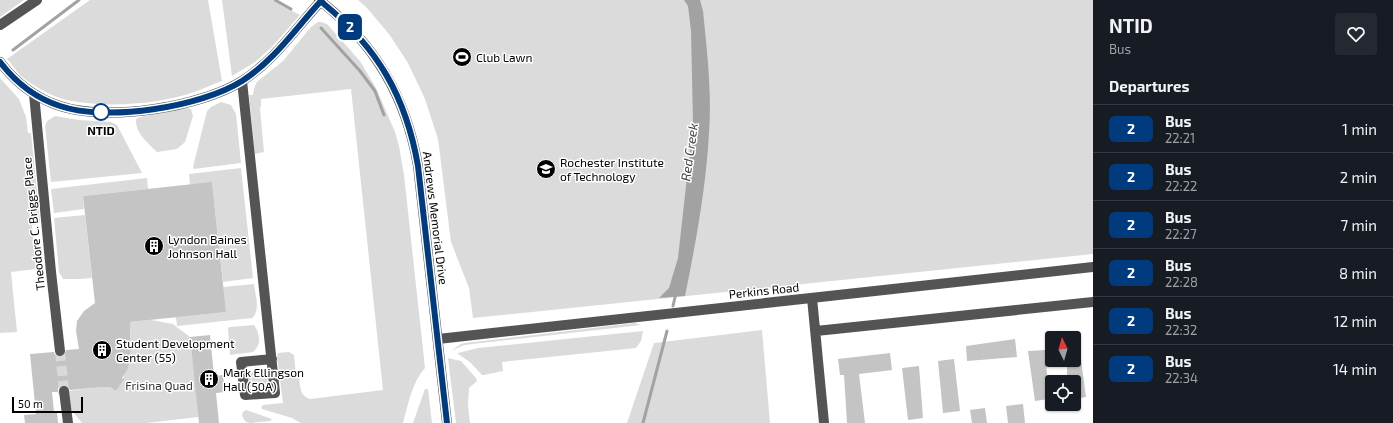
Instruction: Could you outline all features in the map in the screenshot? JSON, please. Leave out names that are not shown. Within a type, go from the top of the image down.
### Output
[{"type":"street","points":[[0,25],[37,0]]},
{"type":"street","points":[[0,62],[16,81],[34,94],[61,107],[86,111],[123,112],[164,108],[212,95],[242,81],[268,62],[320,1]]},
{"type":"street","name":"Andrews Memorial Drive","points":[[320,1],[350,27],[372,52],[393,86],[407,121],[418,166],[447,423]]},
{"type":"street","points":[[242,81],[272,359],[275,392],[244,395],[241,362],[272,359]]},
{"type":"street","name":"Theodore C. Briggs Place","points":[[34,94],[60,351]]},
{"type":"street","name":"Perkins Road","points":[[438,339],[1093,267]]},
{"type":"street","points":[[812,298],[824,423]]},
{"type":"street","points":[[816,331],[1093,302]]},
{"type":"street","points":[[64,391],[68,423]]},
{"type":"green space","points":[[0,0],[24,0],[0,17]]},
{"type":"green space","points":[[90,0],[208,0],[222,81],[194,92],[163,100],[130,104],[98,104],[67,100],[55,96],[42,90],[21,76],[7,59]]},
{"type":"green space","points":[[222,0],[272,0],[300,15],[272,47],[255,62],[232,76]]},
{"type":"green space","points":[[358,0],[1093,0],[1093,254],[473,318],[469,288],[451,242],[438,139],[425,99],[408,63],[389,34],[367,8]]},
{"type":"green space","points":[[318,22],[327,24],[360,61],[376,88],[395,132],[399,146],[404,175],[425,368],[414,387],[403,423],[301,423],[292,418],[262,409],[261,407],[263,405],[283,403],[277,357],[278,353],[289,352],[294,355],[296,375],[299,375],[302,392],[310,399],[383,390],[351,89],[261,99],[260,108],[264,152],[255,154],[249,95],[253,95],[257,82],[283,61],[311,27]]},
{"type":"green space","points":[[0,78],[19,99],[26,117],[28,133],[31,133],[40,221],[39,224],[32,225],[36,269],[11,272],[17,332],[0,333]]},
{"type":"green space","points":[[221,102],[231,105],[236,114],[241,163],[194,169],[193,167],[207,111],[211,107]]},
{"type":"green space","points":[[186,108],[191,109],[193,116],[185,142],[177,149],[157,152],[140,133],[136,124],[136,119]]},
{"type":"green space","points":[[55,116],[79,120],[111,122],[117,125],[142,173],[51,182],[45,126],[47,121]]},
{"type":"green space","points":[[241,168],[253,278],[223,282],[212,183],[190,185],[189,174]]},
{"type":"green space","points":[[147,178],[148,189],[83,196],[84,209],[54,213],[51,189]]},
{"type":"green space","points":[[85,215],[92,278],[63,279],[59,272],[54,218]]},
{"type":"green space","points":[[254,284],[257,307],[255,315],[252,318],[177,326],[176,317],[226,312],[223,287]]},
{"type":"green space","name":"Frisina Quad","points":[[151,320],[173,324],[190,337],[199,417],[146,423],[82,423],[57,392],[104,387],[110,387],[116,391],[123,379],[127,361],[131,354],[131,334],[129,322]]},
{"type":"green space","points":[[635,323],[641,325],[464,345],[451,351],[465,343]]},
{"type":"green space","points":[[254,325],[259,335],[259,342],[256,349],[253,352],[230,355],[228,328]]},
{"type":"green space","points":[[762,330],[770,423],[627,423],[654,343]]},
{"type":"green space","points":[[643,331],[641,341],[636,348],[502,362],[503,371],[484,375],[482,375],[470,362],[458,354],[478,348]]},
{"type":"green space","points":[[448,358],[461,361],[476,378],[477,381],[469,388],[468,406],[470,423],[456,423]]},
{"type":"green space","points":[[257,371],[263,372],[267,375],[268,379],[266,385],[259,388],[252,388],[247,385],[246,377]]},
{"type":"green space","points":[[425,389],[428,389],[432,423],[413,423]]},
{"type":"green space","points":[[246,410],[272,419],[270,421],[246,422],[242,416],[243,412]]},
{"type":"shaded area","points":[[684,0],[700,0],[703,11],[709,87],[710,118],[708,153],[700,214],[685,296],[659,298],[669,288],[678,258],[693,123],[691,31],[688,6]]},
{"type":"building","name":"Lyndon Baines Johnson Hall","points":[[212,182],[226,312],[130,322],[130,361],[122,378],[124,379],[116,391],[110,387],[70,390],[67,385],[63,385],[58,388],[58,392],[52,392],[54,412],[57,412],[58,423],[25,423],[24,415],[36,414],[30,354],[54,352],[55,355],[60,357],[64,356],[66,350],[79,349],[76,331],[77,321],[84,311],[95,303],[83,196]]},
{"type":"building","name":"Mark Ellingson Hall (50A)","points":[[210,335],[214,376],[223,375],[225,392],[216,393],[219,423],[199,423],[190,337]]},
{"type":"building","points":[[1015,339],[1017,357],[967,361],[966,346]]},
{"type":"building","points":[[1045,350],[1045,367],[1046,367],[1047,375],[1045,375],[1045,400],[1035,401],[1028,351]]},
{"type":"building","points":[[890,353],[892,370],[859,374],[865,423],[847,423],[844,375],[840,375],[838,359]]},
{"type":"building","points":[[954,359],[960,411],[943,413],[938,361]]},
{"type":"building","points":[[1081,360],[1086,397],[1081,398],[1081,375],[1067,375],[1067,367],[1081,367]]},
{"type":"building","points":[[919,366],[923,418],[908,420],[902,368]]},
{"type":"building","points":[[1023,404],[1025,423],[1008,423],[1006,406]]},
{"type":"building","points":[[985,408],[987,423],[972,423],[970,410]]},
{"type":"waterway","points":[[13,50],[79,0]]},
{"type":"waterway","points":[[275,0],[291,9]]},
{"type":"waterway","points":[[321,28],[360,71],[375,91],[384,115]]},
{"type":"waterway","name":"Red Creek","points":[[673,306],[676,293]]},
{"type":"waterway","name":"Red Creek","points":[[643,423],[667,331]]},
{"type":"tunnel","points":[[60,351],[64,391]]},
{"type":"bus line","name":"2","points":[[0,62],[25,89],[61,107],[101,112],[123,112],[164,108],[212,95],[242,81],[268,62],[321,1],[362,39],[383,68],[393,86],[412,135],[418,166],[447,423]]},
{"type":"place","name":"Club Lawn","points":[[462,57]]},
{"type":"place","name":"NTID","points":[[101,112]]},
{"type":"place","name":"Rochester Institute of Technology","points":[[546,169]]},
{"type":"place","name":"Lyndon Baines Johnson Hall","points":[[154,246]]},
{"type":"place","name":"Student Development Center (55)","points":[[102,350]]},
{"type":"place","name":"Mark Ellingson Hall (50A)","points":[[209,379]]}]
